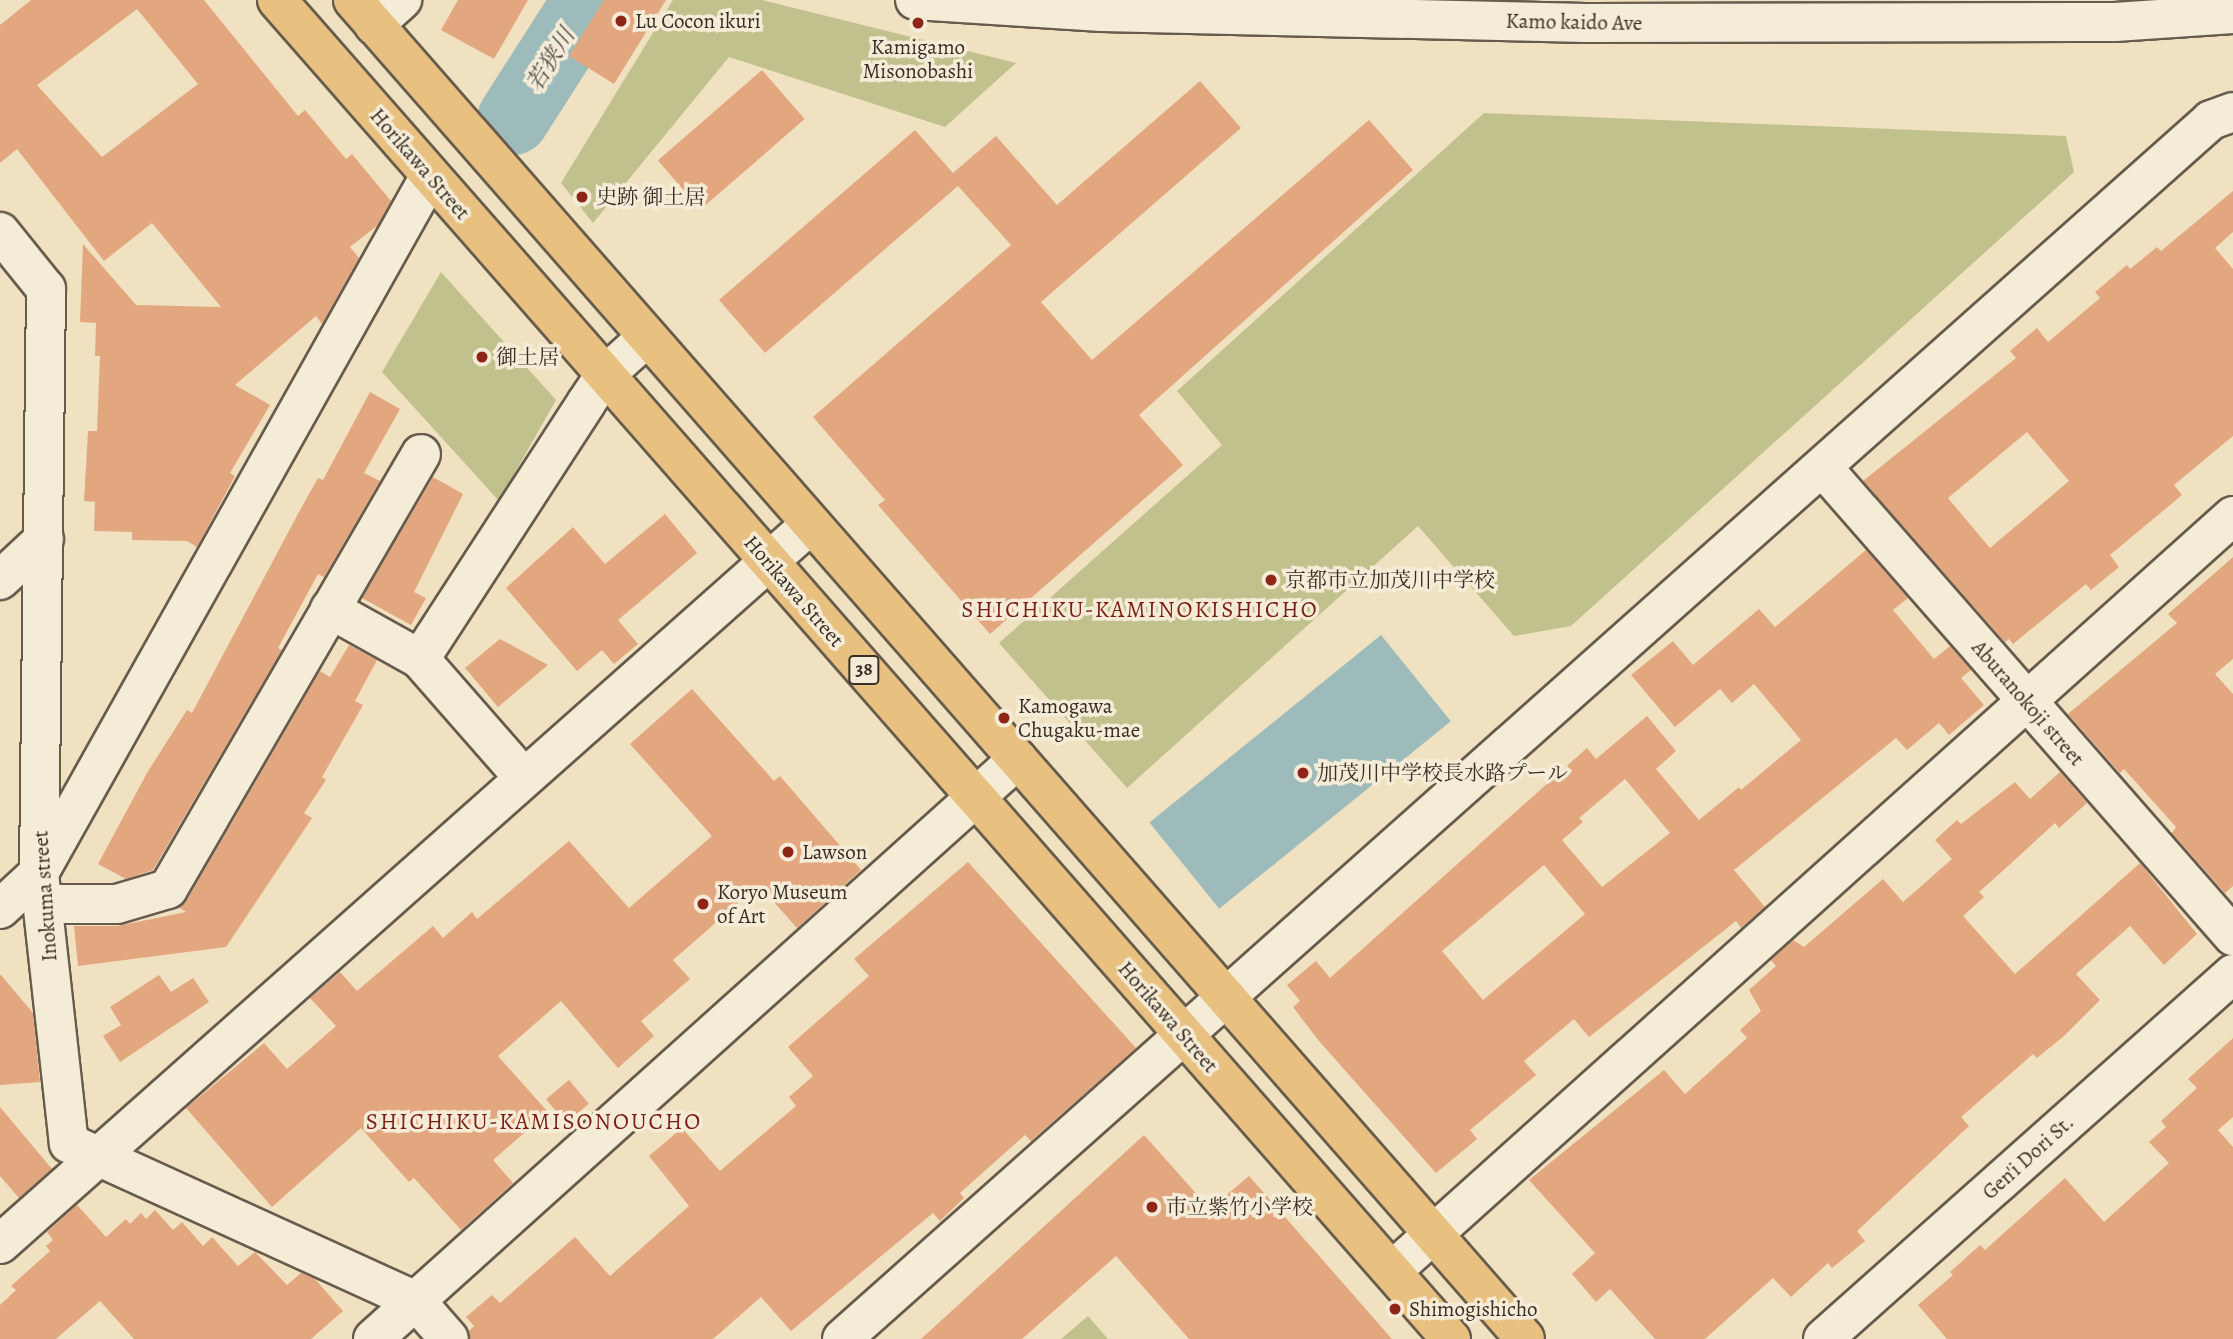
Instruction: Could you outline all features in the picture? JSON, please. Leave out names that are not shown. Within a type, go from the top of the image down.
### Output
[{"type":"main road","name":"Horikawa Street","points":[[277,0],[1451,1339]]},
{"type":"main road","points":[[363,13],[1525,1339]]},
{"type":"street","points":[[363,13],[402,0]]},
{"type":"street","name":"Kamo kaido Ave","points":[[915,0],[1102,12],[1586,23],[2115,22],[2233,14]]},
{"type":"street","points":[[842,1339],[1824,469],[2211,120],[2233,112]]},
{"type":"street","points":[[0,909],[41,889],[430,176]]},
{"type":"street","name":"Inokuma street","points":[[0,232],[46,289],[41,889],[69,1143],[416,1301],[449,1339]]},
{"type":"street","points":[[420,659],[605,375],[646,338]]},
{"type":"street","points":[[41,889],[117,904],[169,889],[421,454]]},
{"type":"street","name":"Aburanokoji street","points":[[1824,469],[2233,936]]},
{"type":"street","points":[[1392,1272],[2233,516]]},
{"type":"street","points":[[0,1244],[811,524]]},
{"type":"street","points":[[0,579],[44,539]]},
{"type":"street","points":[[330,609],[420,659],[524,778]]},
{"type":"street","points":[[373,1339],[1017,759]]},
{"type":"street","name":"Gen'i Dori St.","points":[[1823,1339],[2233,974]]},
{"type":"green space","points":[[673,0],[762,0],[1016,63],[945,127],[729,57],[593,223],[561,183]]},
{"type":"green space","points":[[1484,113],[2066,136],[2074,172],[1571,626],[1514,636],[1418,526],[1127,788],[999,643],[1222,445],[1177,391]]},
{"type":"green space","name":"御土居","points":[[441,272],[556,400],[499,501],[382,372]]},
{"type":"green space","points":[[1088,1316],[1108,1339],[1061,1339]]},
{"type":"water","name":"加茂川中学校長水路プール","points":[[1381,635],[1451,721],[1219,909],[1149,823]]},
{"type":"building","points":[[31,0],[204,0],[298,116],[305,110],[346,159],[352,154],[391,201],[378,225],[350,247],[359,258],[322,324],[316,316],[235,385],[270,405],[230,473],[235,476],[197,547],[187,541],[132,540],[132,532],[94,531],[95,502],[84,501],[88,431],[97,431],[100,356],[95,356],[96,323],[80,322],[83,244],[136,305],[221,307],[152,223],[104,261],[17,149],[0,163],[0,25]],"holes":[[[137,9],[198,84],[102,157],[37,85]]]},
{"type":"building","points":[[458,0],[528,0],[494,59],[441,30]]},
{"type":"building","points":[[604,0],[666,0],[614,84],[569,56]]},
{"type":"building","points":[[762,70],[805,119],[700,210],[658,161]]},
{"type":"building","points":[[1200,81],[1241,128],[1041,302],[1092,360],[1369,120],[1413,170],[1139,415],[1183,465],[990,634],[878,505],[885,500],[813,417],[1011,245],[958,186],[765,353],[719,300],[915,130],[953,173],[996,136],[1057,205]]},
{"type":"building","points":[[2233,191],[2233,232],[2215,248],[2233,269],[2233,436],[2174,485],[2182,495],[2110,555],[2119,567],[2091,590],[2086,584],[2013,644],[2009,639],[2005,642],[1863,481],[2016,358],[2010,351],[2037,328],[2048,342],[2100,298],[2095,292],[2127,265],[2130,269],[2157,247],[2161,251]],"holes":[[[2027,432],[2069,481],[1990,548],[1948,498]]]},
{"type":"building","points":[[370,392],[400,409],[364,473],[380,481],[324,577],[318,574],[278,648],[282,650],[153,870],[126,879],[98,864],[147,773],[187,710],[192,713],[299,512],[318,478],[323,480]]},
{"type":"building","points":[[433,477],[463,494],[414,592],[426,598],[411,625],[362,598]]},
{"type":"building","points":[[665,514],[697,553],[618,620],[638,644],[614,664],[602,650],[577,671],[506,588],[573,527],[605,564]]},
{"type":"building","points":[[1866,550],[1908,598],[1893,610],[1934,659],[1950,646],[1971,670],[1961,678],[1984,705],[1949,735],[1939,723],[1907,750],[1896,738],[1734,870],[1765,907],[1741,928],[1736,921],[1589,1037],[1574,1019],[1524,1061],[1536,1075],[1470,1130],[1477,1139],[1436,1173],[1319,1041],[1293,1007],[1300,1001],[1287,985],[1316,961],[1330,978],[1587,748],[1596,759],[1647,716],[1676,751],[1656,769],[1699,820],[1739,787],[1741,790],[1801,740],[1754,684],[1732,703],[1720,689],[1675,727],[1631,675],[1673,641],[1693,665],[1759,609],[1775,627]],"holes":[[[1625,779],[1670,833],[1602,887],[1562,840],[1583,822],[1579,818]],[[1544,865],[1585,914],[1483,1000],[1442,951]]]},
{"type":"building","points":[[2233,557],[2233,659],[2215,674],[2233,694],[2233,886],[2225,893],[2172,833],[2176,827],[2124,769],[2120,773],[2068,714],[2177,623],[2168,614]]},
{"type":"building","points":[[500,639],[548,665],[498,707],[465,668]]},
{"type":"building","points":[[349,645],[377,660],[355,701],[363,705],[322,777],[326,780],[304,813],[312,818],[226,947],[78,966],[74,926],[117,926],[186,912],[178,907],[187,900],[320,671],[330,677]]},
{"type":"building","points":[[692,689],[774,781],[780,776],[861,870],[797,928],[759,885],[673,960],[690,979],[641,1021],[654,1036],[618,1068],[561,1001],[498,1056],[548,1112],[493,1160],[513,1183],[461,1230],[414,1178],[409,1182],[361,1128],[272,1207],[186,1108],[264,1043],[287,1069],[336,1026],[310,998],[340,972],[357,991],[433,926],[443,938],[472,912],[477,919],[569,841],[629,908],[712,836],[630,744]]},
{"type":"building","points":[[2060,772],[2087,803],[2059,828],[2055,823],[1979,892],[1984,897],[1963,916],[2015,974],[2140,863],[2197,934],[2164,965],[2130,926],[2076,974],[2100,1000],[2064,1036],[2037,1058],[2033,1054],[1961,1117],[1969,1126],[1857,1231],[1865,1241],[1832,1268],[1828,1263],[1791,1297],[1773,1278],[1705,1339],[1655,1339],[1610,1289],[1596,1302],[1572,1274],[1595,1253],[1529,1180],[1664,1070],[1685,1094],[1747,1038],[1740,1030],[1761,1011],[1749,990],[1776,966],[1771,960],[1793,940],[1804,947],[1883,879],[1903,902],[1952,859],[1935,840],[1957,820],[1961,824],[2015,782],[2030,799]]},
{"type":"building","points":[[968,862],[1136,1048],[1031,1141],[1025,1135],[960,1193],[964,1198],[940,1221],[933,1213],[791,1331],[761,1297],[713,1339],[470,1339],[469,1331],[474,1326],[466,1317],[492,1295],[500,1303],[575,1237],[610,1276],[689,1206],[649,1156],[682,1128],[720,1171],[796,1106],[789,1097],[813,1076],[788,1047],[869,976],[854,959]]},
{"type":"building","points":[[0,974],[33,1013],[40,1082],[0,1085]]},
{"type":"building","points":[[159,975],[171,992],[193,978],[209,1002],[120,1062],[103,1036],[121,1025],[110,1007]]},
{"type":"building","points":[[2233,1038],[2233,1117],[2218,1130],[2233,1147],[2233,1339],[1947,1339],[1918,1305],[1953,1275],[1950,1272],[1980,1245],[1985,1250],[2065,1178],[2104,1222],[2169,1163],[2149,1142],[2166,1127],[2161,1121],[2197,1088],[2188,1079]]},
{"type":"building","points":[[569,1080],[589,1104],[566,1123],[546,1099]]},
{"type":"building","points":[[0,1107],[52,1169],[19,1198],[0,1176]]},
{"type":"building","name":"市立紫竹小学校","points":[[1144,1135],[1210,1209],[1249,1176],[1392,1339],[1189,1339],[1116,1256],[1022,1339],[921,1339]]},
{"type":"building","points":[[77,1205],[106,1237],[126,1219],[130,1224],[141,1213],[146,1219],[155,1210],[173,1230],[182,1222],[203,1246],[212,1237],[238,1266],[255,1252],[287,1285],[301,1273],[315,1279],[343,1311],[311,1339],[134,1339],[100,1301],[56,1339],[0,1339],[0,1305],[16,1290],[11,1286],[50,1251],[46,1246],[53,1240],[47,1232]]},
{"type":"waterway","name":"若狭川","points":[[513,119],[589,0]]},
{"type":"place","name":"Lu Cocon ikuri","points":[[621,21]]},
{"type":"place","name":"Kamigamo Misonobashi","points":[[918,23]]},
{"type":"place","name":"史跡 御土居","points":[[582,197]]},
{"type":"place","name":"御土居","points":[[482,357]]},
{"type":"place","name":"京都市立加茂川中学校","points":[[1271,580]]},
{"type":"place","name":"Kamogawa Chugaku-mae","points":[[1004,718]]},
{"type":"place","name":"加茂川中学校長水路プール","points":[[1303,773]]},
{"type":"place","name":"Lawson","points":[[788,852]]},
{"type":"place","name":"Koryo Museum of Art","points":[[703,904]]},
{"type":"place","name":"市立紫竹小学校","points":[[1152,1207]]},
{"type":"place","name":"Shimogishicho","points":[[1395,1309]]},
{"type":"district","name":"SHICHIKU-KAMINOKISHICHO","points":[[1140,610]]},
{"type":"district","name":"SHICHIKU-KAMISONOUCHO","points":[[534,1122]]}]
